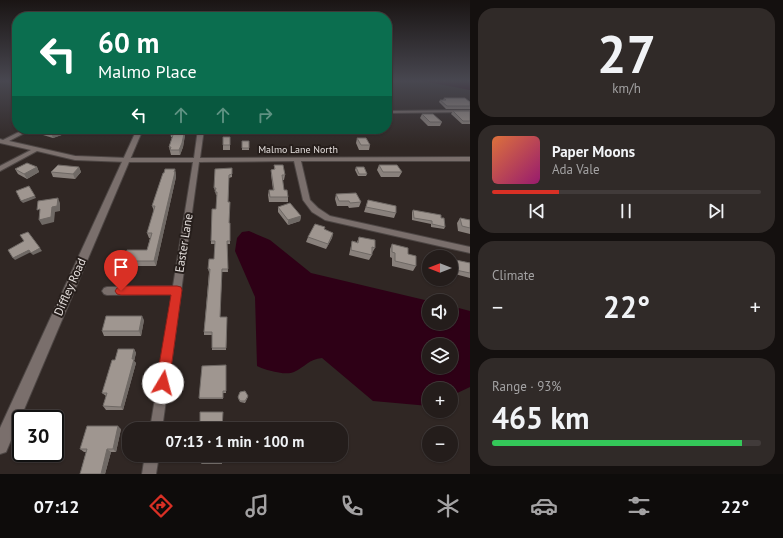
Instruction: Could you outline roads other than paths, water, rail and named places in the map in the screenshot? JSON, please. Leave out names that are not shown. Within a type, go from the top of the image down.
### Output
[{"type":"main road","name":"Diffley Road","points":[[0,446],[138,134]]},
{"type":"street","points":[[392,112],[470,111]]},
{"type":"street","points":[[2,142],[19,134]]},
{"type":"street","name":"Easter Lane","points":[[157,422],[200,134]]},
{"type":"street","name":"Malmo Lane North","points":[[2,142],[75,158],[126,160],[470,159]]},
{"type":"street","points":[[0,169],[35,150]]},
{"type":"street","points":[[296,160],[307,200],[315,210],[328,218],[470,250]]},
{"type":"street","points":[[107,291],[177,290]]},
{"type":"street","points":[[149,474],[151,462]]}]
